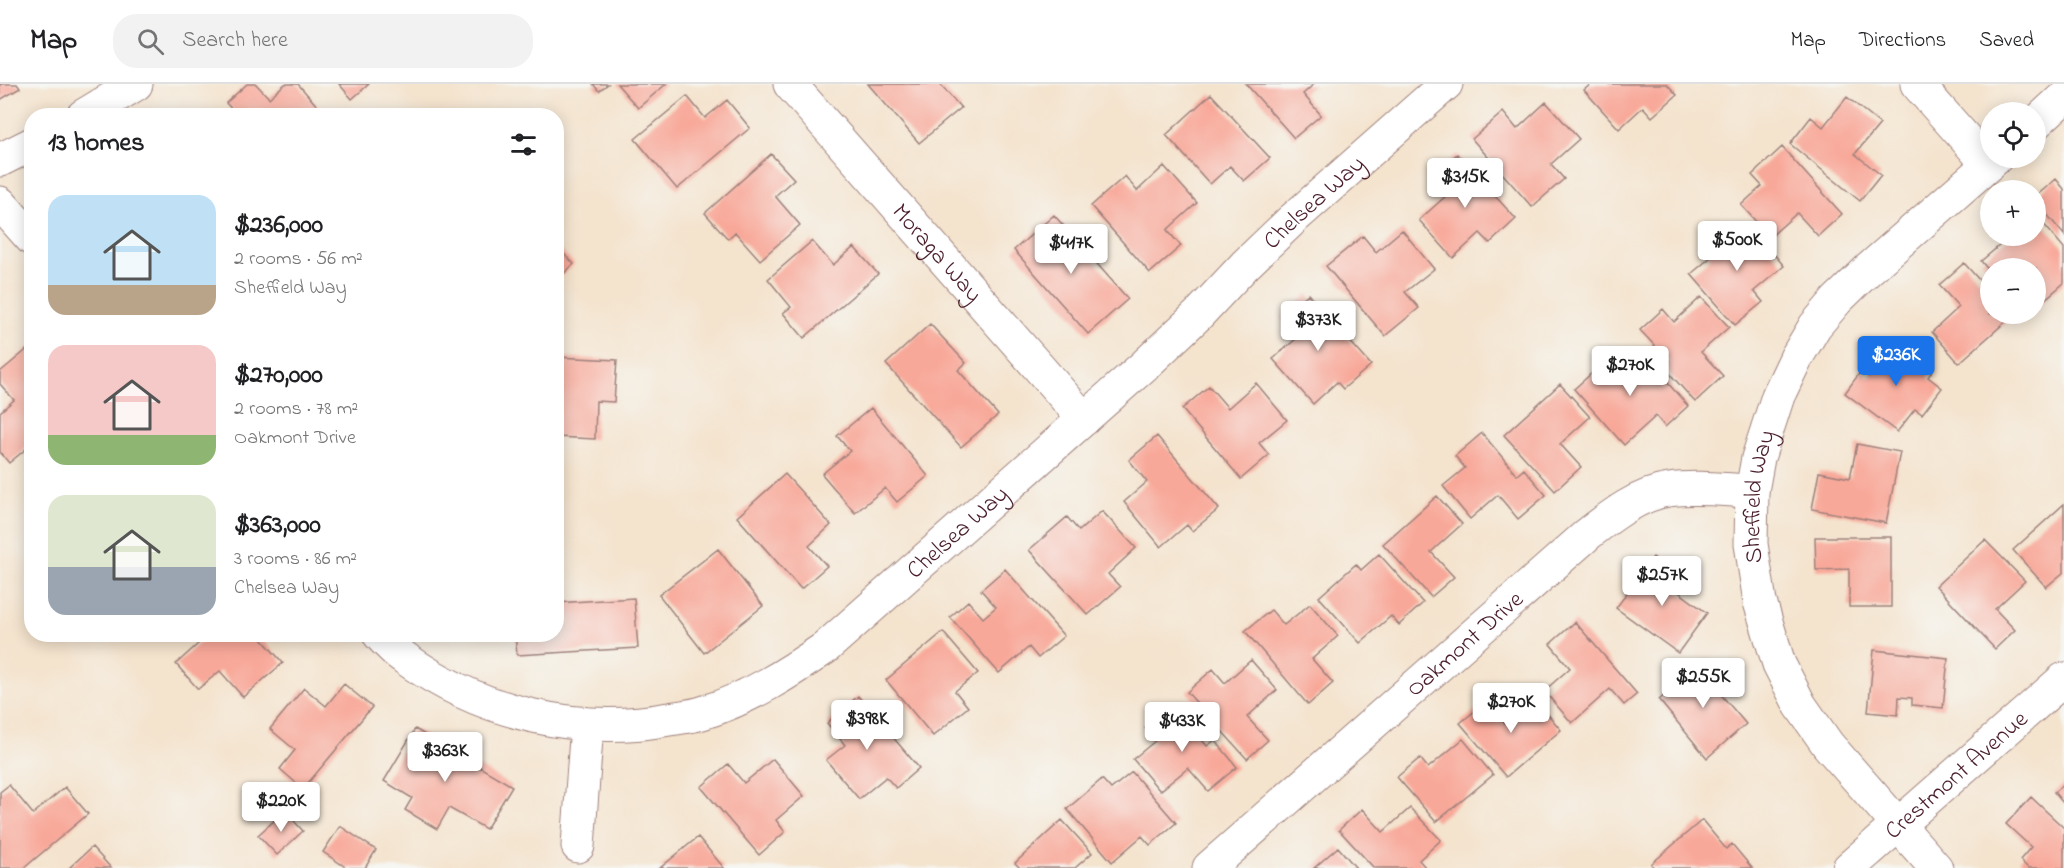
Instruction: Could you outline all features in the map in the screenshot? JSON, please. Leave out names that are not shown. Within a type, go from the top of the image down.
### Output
[{"type":"street","points":[[96,108],[136,84]]},
{"type":"street","name":"Moraga Way","points":[[790,84],[1084,419]]},
{"type":"street","name":"Chelsea Way","points":[[387,642],[404,658],[453,688],[519,714],[587,725],[639,725],[703,713],[748,695],[787,675],[825,648],[1084,419],[1199,314],[1293,219],[1446,84]]},
{"type":"street","points":[[1917,84],[1980,149]]},
{"type":"street","points":[[2046,114],[2064,97]]},
{"type":"street","points":[[0,160],[24,148]]},
{"type":"street","name":"Sheffield Way","points":[[1936,868],[1828,745],[1800,705],[1779,664],[1760,602],[1751,544],[1752,491],[1758,458],[1778,396],[1796,358],[1815,326],[1837,300],[1869,269],[1984,168]]},
{"type":"street","points":[[0,203],[24,231]]},
{"type":"street","name":"Oakmont Drive","points":[[1209,868],[1611,516],[1638,501],[1667,490],[1752,491]]},
{"type":"street","name":"Crestmont Avenue","points":[[1849,868],[2064,679]]},
{"type":"street","points":[[578,846],[587,725]]},
{"type":"building","points":[[0,84],[17,84],[20,88],[0,100]]},
{"type":"building","points":[[247,84],[256,84],[269,98],[285,84],[298,84],[319,108],[231,108],[226,103]]},
{"type":"building","points":[[339,84],[369,84],[352,99]]},
{"type":"building","points":[[593,84],[608,84],[599,91]]},
{"type":"building","points":[[617,84],[666,84],[638,108]]},
{"type":"building","points":[[868,84],[940,84],[961,108],[919,143]]},
{"type":"building","points":[[1246,84],[1314,84],[1303,94],[1321,115],[1294,138]]},
{"type":"building","points":[[1591,84],[1667,84],[1677,95],[1652,117],[1643,107],[1619,129],[1584,90]]},
{"type":"building","points":[[1211,94],[1270,158],[1244,181],[1230,166],[1210,184],[1166,135]]},
{"type":"building","points":[[687,96],[705,118],[727,100],[750,128],[677,189],[635,139]]},
{"type":"building","points":[[1847,97],[1880,124],[1855,154],[1881,175],[1860,201],[1790,144],[1811,117],[1823,127]]},
{"type":"building","points":[[1546,102],[1579,139],[1551,164],[1564,179],[1532,207],[1472,139],[1503,112],[1517,129]]},
{"type":"building","points":[[1782,147],[1842,214],[1818,236],[1797,213],[1770,237],[1741,205],[1762,186],[1752,175]]},
{"type":"building","points":[[771,154],[794,179],[775,196],[800,225],[760,260],[735,232],[728,239],[705,213]]},
{"type":"building","points":[[1457,154],[1516,219],[1490,243],[1480,233],[1453,258],[1419,220],[1447,195],[1431,177]]},
{"type":"building","points":[[1164,166],[1197,203],[1167,230],[1181,246],[1150,273],[1091,206],[1125,176],[1137,191]]},
{"type":"building","points":[[2056,179],[2064,189],[2064,235],[2046,213],[2046,188]]},
{"type":"building","points":[[1054,215],[1128,299],[1088,334],[1014,250]]},
{"type":"building","points":[[1730,226],[1740,238],[1752,228],[1784,266],[1754,291],[1763,302],[1735,325],[1691,274],[1711,257],[1703,249]]},
{"type":"building","points":[[2046,227],[2064,248],[2064,283],[2046,298],[2046,258],[1985,258],[1999,246],[2046,246]]},
{"type":"building","points":[[1402,230],[1434,269],[1405,292],[1419,308],[1385,336],[1326,266],[1363,236],[1376,252]]},
{"type":"building","points":[[812,241],[833,265],[854,247],[878,274],[804,338],[783,313],[791,307],[768,279]]},
{"type":"building","points":[[564,254],[574,264],[564,273]]},
{"type":"building","points":[[1964,263],[1980,281],[1980,324],[2003,324],[1959,363],[1932,332],[1959,307],[1939,285]]},
{"type":"building","points":[[1308,294],[1371,365],[1343,389],[1337,382],[1313,404],[1273,359],[1298,337],[1281,318]]},
{"type":"building","points":[[1701,297],[1729,327],[1701,352],[1723,376],[1695,402],[1663,366],[1669,361],[1640,330],[1663,309],[1674,322]]},
{"type":"building","points":[[930,324],[966,363],[958,370],[998,415],[961,447],[886,364]]},
{"type":"building","points":[[1897,340],[1934,368],[1928,377],[1942,388],[1922,414],[1915,409],[1897,432],[1845,393],[1861,371],[1869,377]]},
{"type":"building","points":[[24,352],[24,451],[9,463],[0,452],[0,412],[14,400],[0,384],[0,372]]},
{"type":"building","points":[[1611,356],[1626,372],[1644,356],[1688,406],[1665,427],[1656,416],[1624,445],[1574,389]]},
{"type":"building","points":[[564,357],[617,360],[614,402],[596,401],[595,439],[564,437]]},
{"type":"building","points":[[1256,383],[1287,420],[1259,443],[1269,455],[1241,479],[1182,409],[1209,386],[1228,408]]},
{"type":"building","points":[[1560,384],[1590,417],[1560,444],[1581,467],[1555,491],[1504,435]]},
{"type":"building","points":[[871,408],[928,476],[897,502],[885,488],[855,513],[822,474],[850,451],[837,436]]},
{"type":"building","points":[[1482,433],[1517,475],[1524,469],[1546,495],[1518,519],[1498,495],[1470,519],[1443,486],[1465,468],[1455,456]]},
{"type":"building","points":[[1157,436],[1219,509],[1192,531],[1187,525],[1161,547],[1124,502],[1147,482],[1129,460]]},
{"type":"building","points":[[1857,444],[1900,452],[1886,523],[1812,509],[1819,472],[1850,478]]},
{"type":"building","points":[[785,474],[831,525],[809,546],[827,566],[801,589],[737,517]]},
{"type":"building","points":[[1437,496],[1462,524],[1431,552],[1454,577],[1431,597],[1383,544]]},
{"type":"building","points":[[2064,504],[2064,572],[2046,587],[2013,550]]},
{"type":"building","points":[[1102,511],[1136,548],[1108,574],[1120,587],[1088,615],[1029,550],[1067,517],[1079,531]]},
{"type":"building","points":[[1815,537],[1891,537],[1891,607],[1849,607],[1849,569],[1816,570]]},
{"type":"building","points":[[1985,540],[2025,581],[1995,609],[2015,630],[1995,649],[1936,586]]},
{"type":"building","points":[[718,549],[763,606],[704,653],[659,595]]},
{"type":"building","points":[[1379,554],[1423,603],[1399,625],[1391,616],[1360,643],[1319,597],[1356,564],[1361,570]]},
{"type":"building","points":[[1653,557],[1679,577],[1672,587],[1707,613],[1678,653],[1616,608]]},
{"type":"building","points":[[1005,569],[1064,636],[1038,658],[1029,647],[999,673],[950,617],[968,601],[983,618],[996,607],[981,590]]},
{"type":"building","points":[[634,598],[638,648],[517,655],[516,642],[564,642],[564,602]]},
{"type":"building","points":[[1310,604],[1338,636],[1312,659],[1333,683],[1308,705],[1245,631],[1271,610],[1284,625]]},
{"type":"building","points":[[1575,622],[1637,694],[1624,705],[1610,689],[1572,723],[1544,691],[1570,668],[1550,644]]},
{"type":"building","points":[[943,632],[978,673],[955,691],[968,707],[933,736],[886,680]]},
{"type":"building","points":[[200,642],[265,642],[283,663],[243,697],[220,671],[198,689],[176,664]]},
{"type":"building","points":[[1874,650],[1948,658],[1943,708],[1912,705],[1912,698],[1899,697],[1898,715],[1868,712]]},
{"type":"building","points":[[1707,659],[1727,682],[1718,691],[1746,724],[1707,758],[1659,700]]},
{"type":"building","points":[[1251,660],[1277,690],[1247,717],[1268,740],[1247,759],[1187,692],[1213,669],[1225,683]]},
{"type":"building","points":[[344,684],[372,707],[303,789],[280,769],[295,750],[270,729],[304,688],[326,706]]},
{"type":"building","points":[[858,696],[919,768],[896,788],[886,777],[859,799],[826,760],[845,745],[827,723]]},
{"type":"building","points":[[1535,699],[1561,730],[1506,777],[1460,723],[1486,702],[1505,724]]},
{"type":"building","points":[[1172,705],[1207,746],[1215,740],[1237,767],[1208,791],[1188,768],[1160,791],[1133,759],[1155,741],[1145,728]]},
{"type":"building","points":[[415,729],[512,786],[486,829],[449,808],[437,829],[405,810],[412,798],[384,781]]},
{"type":"building","points":[[1463,739],[1493,775],[1436,822],[1397,777],[1420,758],[1428,768]]},
{"type":"building","points":[[773,759],[804,796],[776,820],[785,832],[759,855],[701,787],[728,764],[744,783]]},
{"type":"building","points":[[1132,772],[1176,823],[1150,845],[1142,836],[1112,862],[1067,809],[1102,779],[1111,789]]},
{"type":"building","points":[[2064,784],[2064,804],[2054,792]]},
{"type":"building","points":[[9,785],[33,814],[65,787],[88,814],[24,868],[0,868],[0,792]]},
{"type":"building","points":[[2031,797],[2064,828],[2064,868],[2028,868],[2020,860],[2031,847],[2006,824]]},
{"type":"building","points":[[1410,808],[1441,840],[1419,860],[1426,868],[1374,868],[1339,830],[1362,809],[1383,832]]},
{"type":"building","points":[[285,811],[303,831],[277,855],[258,835]]},
{"type":"building","points":[[1062,820],[1092,853],[1075,868],[1020,868],[1015,863]]},
{"type":"building","points":[[1702,820],[1726,849],[1732,844],[1752,868],[1654,868],[1651,864]]},
{"type":"building","points":[[340,826],[376,850],[365,868],[347,868],[323,852]]},
{"type":"building","points":[[698,837],[724,868],[660,868]]},
{"type":"building","points":[[92,847],[111,868],[69,868]]},
{"type":"building","points":[[1338,847],[1356,868],[1314,868]]}]
